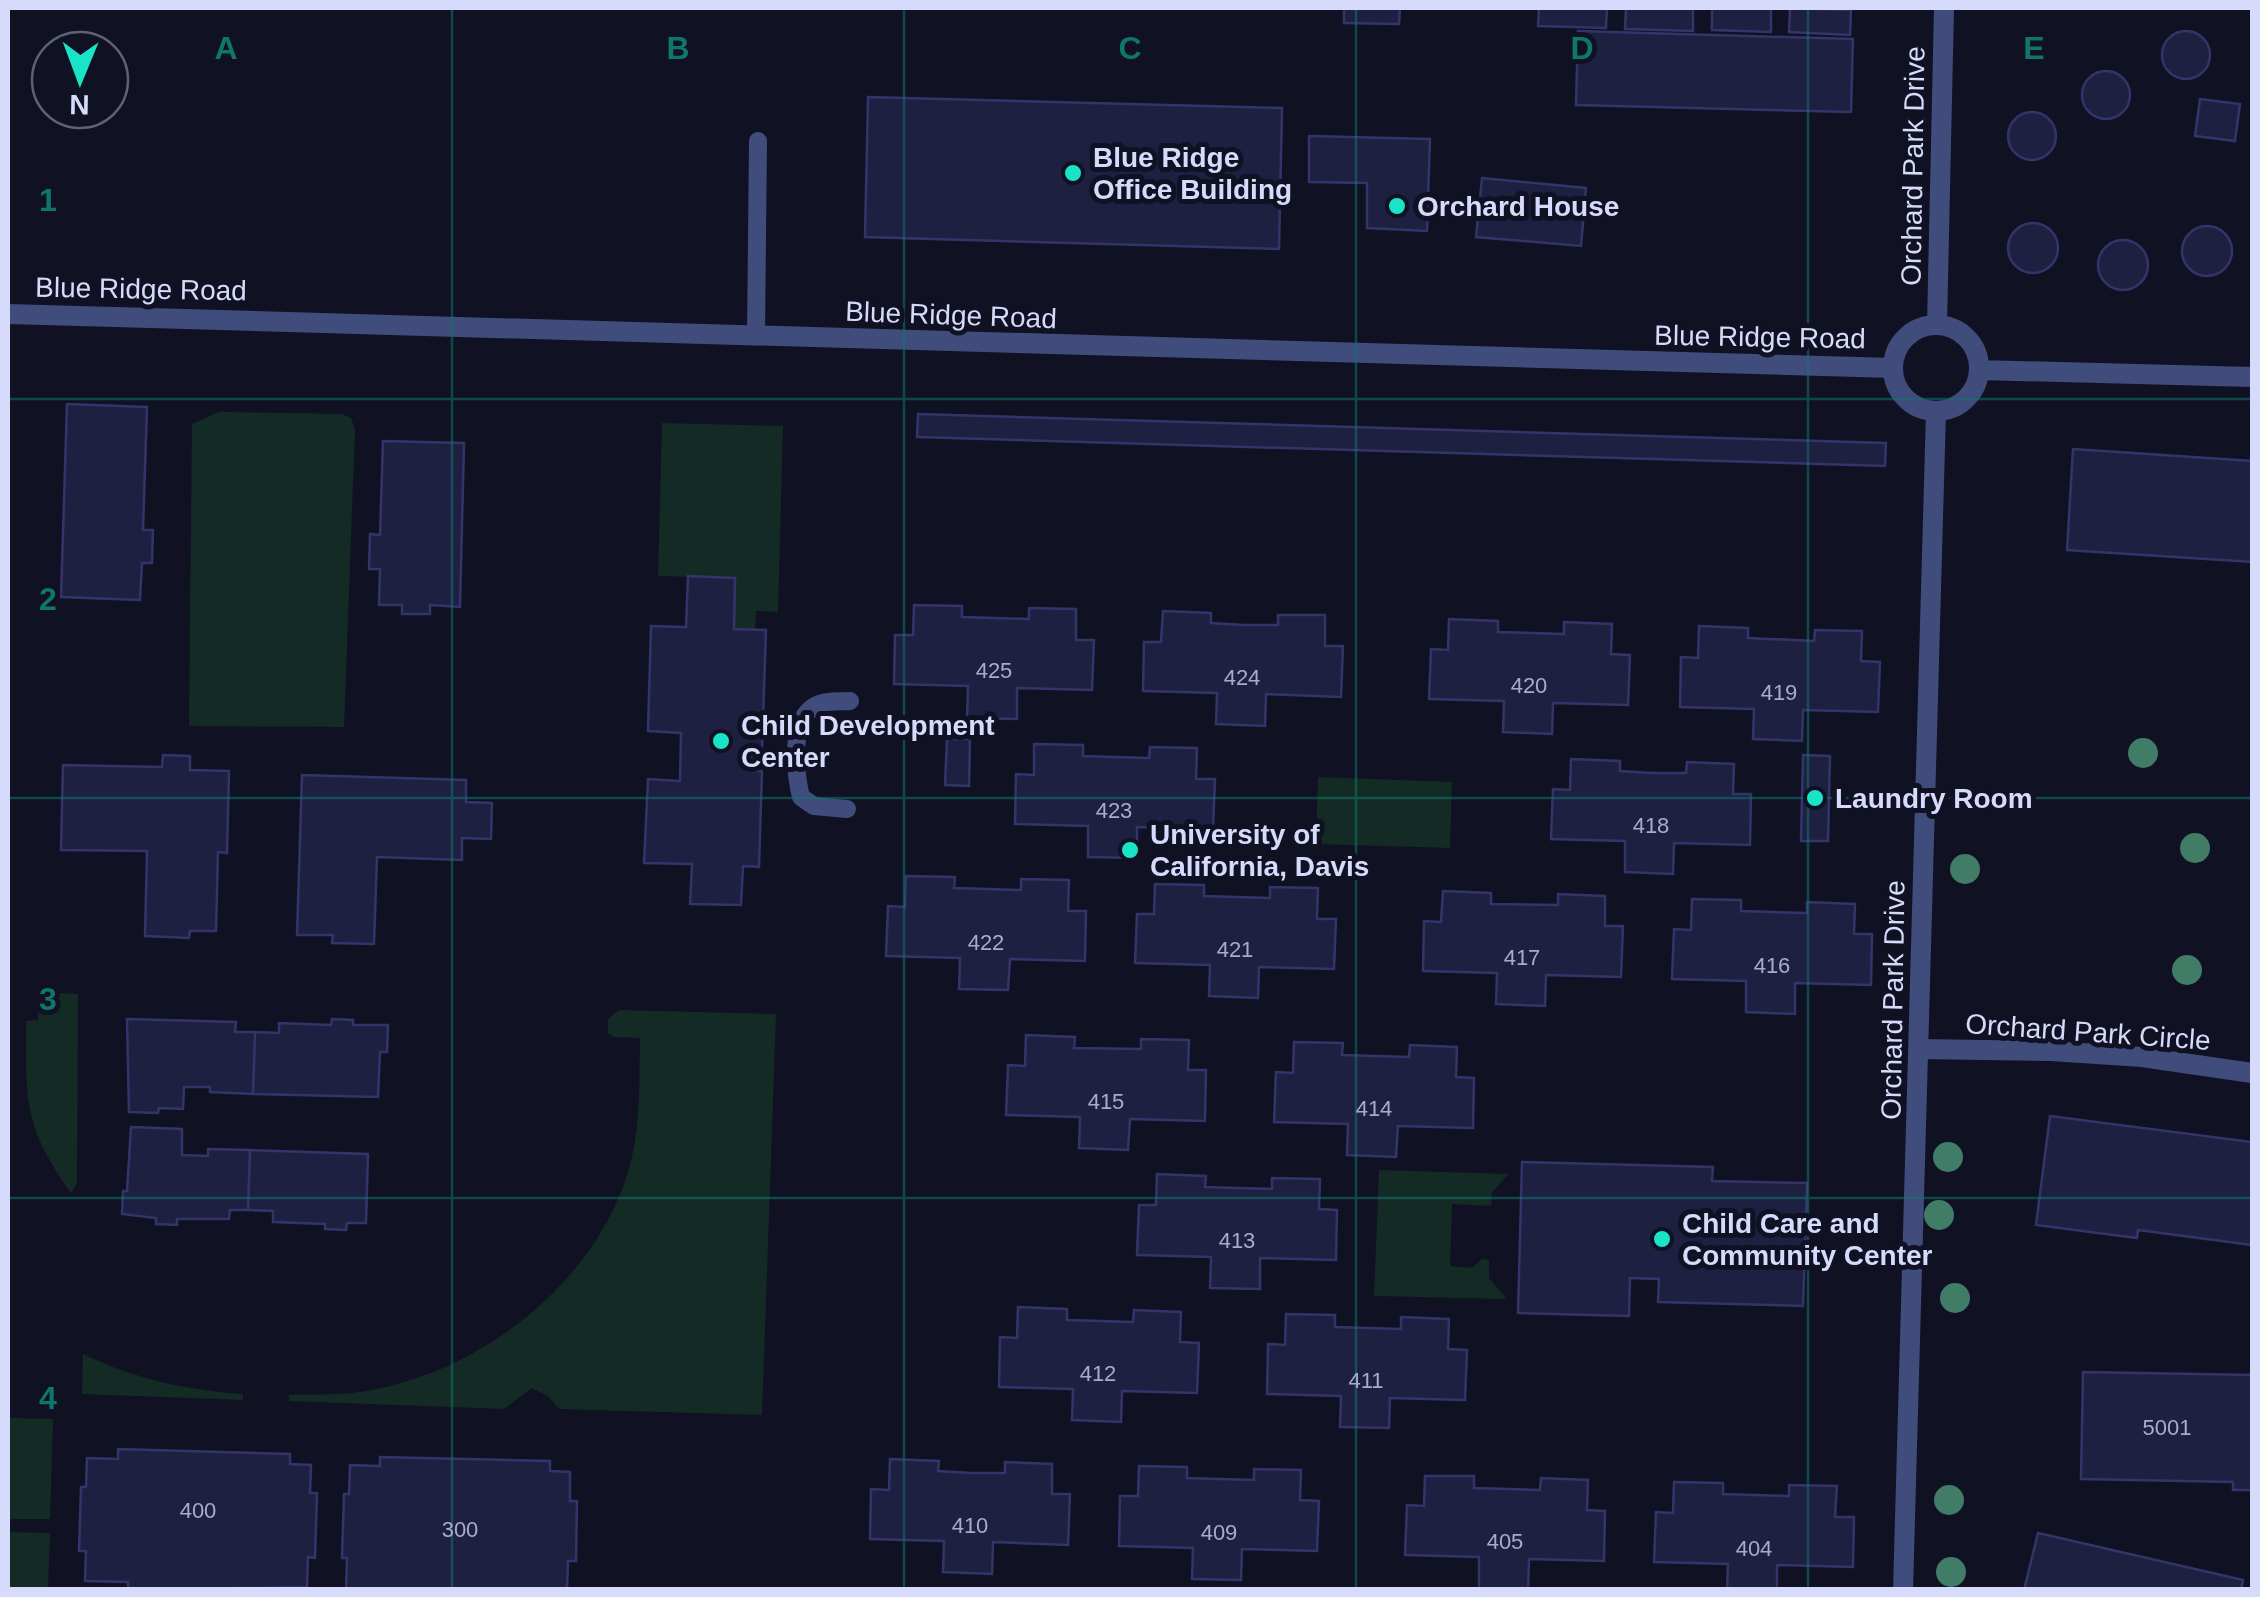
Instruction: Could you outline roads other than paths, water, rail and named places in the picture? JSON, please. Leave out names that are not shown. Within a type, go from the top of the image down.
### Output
[{"type":"street","name":"Orchard Park Drive","points":[[1937,326],[1944,8]]},
{"type":"street","name":"Blue Ridge Road","points":[[8,314],[1892,368]]},
{"type":"street","points":[[1926,326],[1937,326],[1954,329],[1967,339],[1976,353],[1979,370],[1966,400],[1936,411],[1919,408],[1904,398],[1892,368],[1896,350],[1906,336],[1926,326]]},
{"type":"street","points":[[1979,370],[2252,377]]},
{"type":"street","name":"Orchard Park Drive","points":[[1903,1590],[1936,411]]},
{"type":"street","name":"Orchard Park Circle","points":[[1919,1048],[2124,1056],[2252,1073]]},
{"type":"lane","points":[[756,336],[758,140]]},
{"type":"lane","points":[[847,809],[814,806],[801,797],[798,728],[803,716],[818,704],[850,701]]},
{"type":"place","name":"Blue Ridge Office Building","points":[[1073,173]]},
{"type":"place","name":"Orchard House","points":[[1397,206]]},
{"type":"place","name":"Child Development Center","points":[[721,741]]},
{"type":"place","name":"Laundry Room","points":[[1815,798]]},
{"type":"place","name":"University of California, Davis","points":[[1130,850]]},
{"type":"place","name":"Child Care and Community Center","points":[[1662,1239]]}]
